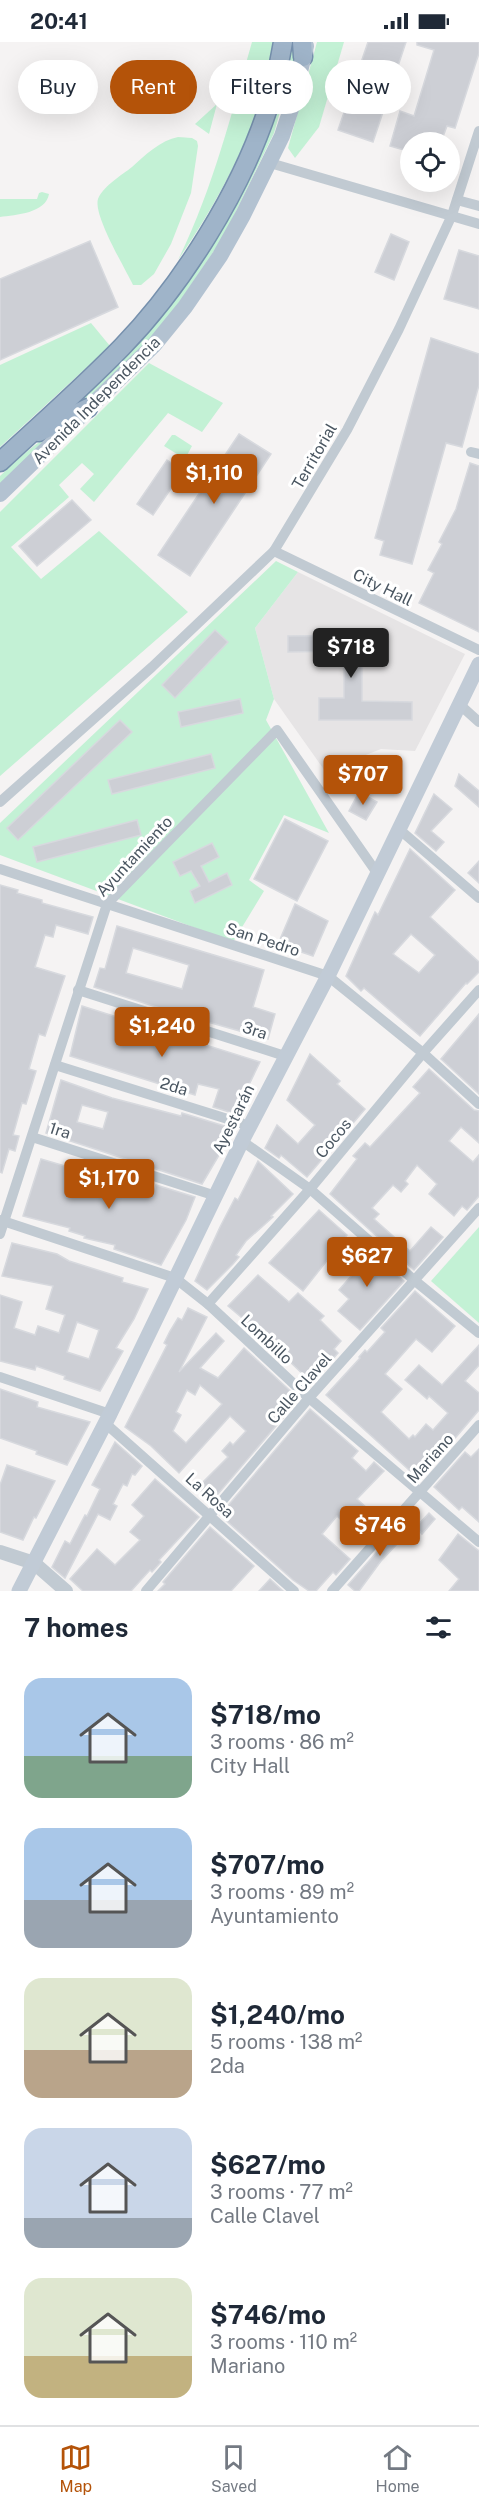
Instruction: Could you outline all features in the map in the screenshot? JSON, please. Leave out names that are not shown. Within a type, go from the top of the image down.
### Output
[{"type":"highway","name":"Avenida Independencia","points":[[0,462],[122,346],[204,242],[248,156],[268,110],[283,42]]},
{"type":"highway","points":[[24,440],[88,408]]},
{"type":"main road","name":"Avenida Independencia","points":[[0,494],[154,345],[185,307],[220,256],[270,163],[292,106],[304,47]]},
{"type":"main road","name":"Ayestarán","points":[[19,1591],[107,1419],[242,1141],[328,976],[479,664]]},
{"type":"street","name":"Territorial","points":[[0,802],[152,667],[274,551],[347,430],[399,329],[452,215],[479,131]]},
{"type":"street","points":[[270,163],[479,224]]},
{"type":"street","points":[[457,200],[479,206]]},
{"type":"street","name":"City Hall","points":[[274,551],[479,651]]},
{"type":"street","points":[[459,704],[479,722]]},
{"type":"street","name":"Ayuntamiento","points":[[0,1234],[2,1220],[32,1137],[107,904],[277,730],[377,873]]},
{"type":"street","points":[[400,830],[479,898]]},
{"type":"street","name":"San Pedro","points":[[0,869],[328,976],[423,1053],[479,1104]]},
{"type":"street","name":"3ra","points":[[78,990],[285,1056]]},
{"type":"street","name":"Cocos","points":[[208,1304],[310,1189],[423,1053],[479,990]]},
{"type":"street","name":"2da","points":[[55,1065],[250,1126]]},
{"type":"street","name":"1ra","points":[[32,1137],[216,1196]]},
{"type":"street","points":[[242,1141],[310,1189],[414,1280],[479,1333]]},
{"type":"street","name":"Calle Clavel","points":[[146,1591],[309,1398],[479,1208]]},
{"type":"street","name":"Lombillo","points":[[2,1220],[175,1278],[208,1304],[309,1398],[479,1542]]},
{"type":"street","name":"La Rosa","points":[[0,1377],[107,1419],[294,1591]]},
{"type":"street","name":"Mariano","points":[[332,1591],[479,1425]]},
{"type":"street","points":[[0,1552],[34,1563],[66,1591]]},
{"type":"shaded area","points":[[298,572],[465,654],[415,751],[381,749],[325,771],[274,699],[255,628]]},
{"type":"green space","points":[[252,42],[275,42],[271,60],[247,60]]},
{"type":"green space","points":[[292,42],[296,42],[295,60],[288,60]]},
{"type":"green space","points":[[317,42],[344,42],[339,60],[325,60],[325,107],[319,127],[295,158],[288,148],[297,114],[313,114],[312,60]]},
{"type":"green space","points":[[209,111],[209,114],[214,114],[209,134],[195,124]]},
{"type":"green space","points":[[231,114],[255,114],[239,156],[225,183],[178,260],[211,180]]},
{"type":"green space","points":[[267,114],[279,114],[274,133],[224,236],[176,307],[133,358],[81,407],[58,419],[158,318]]},
{"type":"green space","points":[[178,137],[192,138],[197,141],[191,193],[171,244],[154,274],[141,285],[133,285],[100,217],[98,199],[108,185],[148,153],[165,141]]},
{"type":"green space","points":[[39,193],[49,194],[47,200],[36,209],[22,214],[0,217],[0,199],[37,199]]},
{"type":"green space","points":[[91,323],[110,346],[0,447],[0,365]]},
{"type":"green space","points":[[149,363],[223,403],[202,432],[168,413],[94,502],[80,489],[94,474],[82,463],[59,485],[69,497],[11,547],[41,579],[99,531],[188,612],[0,776],[0,512]]},
{"type":"green space","points":[[57,432],[0,485],[0,476],[13,463],[34,446]]},
{"type":"green space","points":[[172,435],[192,446],[185,459],[164,446]]},
{"type":"green space","points":[[276,561],[298,572],[255,628],[274,699],[266,720],[329,833],[284,815],[249,880],[264,891],[233,942],[0,855],[0,823]]},
{"type":"green space","points":[[479,1227],[479,1323],[431,1281]]},
{"type":"building","points":[[368,42],[406,42],[400,60],[362,60]]},
{"type":"building","points":[[417,42],[479,42],[479,53],[455,128],[447,126],[445,132],[400,132],[400,149],[390,146],[399,114],[414,116],[434,50],[417,45]]},
{"type":"building","points":[[343,114],[382,114],[373,142],[338,130]]},
{"type":"building","points":[[391,234],[409,242],[394,280],[375,272]]},
{"type":"building","points":[[90,241],[118,307],[0,360],[0,279]]},
{"type":"building","points":[[459,250],[479,256],[479,309],[444,299]]},
{"type":"building","points":[[431,338],[479,354],[479,385],[462,447],[446,443],[412,564],[380,555],[384,541],[375,538]]},
{"type":"building","points":[[239,434],[271,454],[190,576],[158,555]]},
{"type":"building","points":[[167,460],[183,471],[153,515],[137,504]]},
{"type":"building","points":[[470,463],[479,466],[479,632],[419,603],[434,573],[428,570],[442,544],[439,542],[456,509]]},
{"type":"building","points":[[72,500],[91,520],[37,566],[19,546]]},
{"type":"building","points":[[215,630],[228,642],[175,698],[162,685]]},
{"type":"building","points":[[380,635],[380,653],[362,653],[362,701],[412,702],[412,720],[319,720],[319,698],[344,698],[344,651],[288,652],[288,636]]},
{"type":"building","points":[[240,699],[243,713],[181,727],[178,712]]},
{"type":"building","points":[[120,720],[132,732],[18,840],[7,828]]},
{"type":"building","points":[[211,754],[215,768],[112,794],[108,780]]},
{"type":"building","points":[[376,761],[386,778],[365,791],[354,774]]},
{"type":"building","points":[[459,774],[479,791],[479,807],[455,786]]},
{"type":"building","points":[[359,792],[377,802],[366,820],[349,811]]},
{"type":"building","points":[[434,794],[452,809],[431,831],[444,842],[436,851],[415,833]]},
{"type":"building","points":[[285,819],[328,841],[297,901],[254,879]]},
{"type":"building","points":[[137,820],[141,835],[37,862],[33,847]]},
{"type":"building","points":[[212,843],[219,857],[201,866],[209,882],[227,873],[232,885],[195,903],[190,891],[200,886],[191,871],[180,876],[173,862]]},
{"type":"building","points":[[410,849],[455,890],[430,917],[479,962],[479,972],[466,983],[420,1036],[364,988],[361,991],[346,976],[375,912],[378,915]],"holes":[[[411,934],[435,955],[419,973],[393,954]]]},
{"type":"building","points":[[479,861],[479,883],[468,873]]},
{"type":"building","points":[[0,885],[18,890],[17,893],[42,900],[42,903],[93,917],[88,934],[56,925],[53,937],[45,935],[35,967],[65,976],[45,1036],[39,1034],[29,1069],[36,1071],[26,1104],[22,1103],[13,1135],[19,1136],[15,1151],[9,1149],[2,1173],[0,1172]]},
{"type":"building","points":[[295,904],[328,921],[313,956],[278,944]]},
{"type":"building","points":[[117,926],[264,970],[253,1007],[275,1014],[268,1039],[94,987],[100,968],[105,969]],"holes":[[[133,948],[189,965],[182,989],[126,973]]]},
{"type":"building","points":[[82,1006],[260,1062],[244,1095],[241,1095],[236,1114],[213,1107],[219,1089],[198,1084],[195,1095],[70,1056]]},
{"type":"building","points":[[479,1014],[479,1094],[441,1059]]},
{"type":"building","points":[[310,1054],[340,1081],[337,1084],[365,1109],[307,1177],[281,1155],[279,1158],[265,1148],[277,1125],[298,1144],[315,1125],[287,1100]]},
{"type":"building","points":[[429,1069],[474,1110],[479,1111],[479,1143],[461,1127],[449,1141],[473,1162],[479,1155],[479,1196],[467,1210],[462,1206],[454,1216],[429,1194],[437,1184],[417,1165],[405,1181],[408,1184],[401,1192],[393,1185],[372,1208],[379,1214],[374,1219],[410,1251],[431,1227],[443,1237],[414,1270],[330,1194],[357,1159],[353,1156],[365,1143],[370,1147],[420,1093],[413,1087]]},
{"type":"building","points":[[61,1080],[112,1098],[181,1116],[182,1113],[231,1128],[220,1149],[222,1150],[202,1184],[46,1133]],"holes":[[[82,1105],[108,1112],[103,1129],[77,1122]]]},
{"type":"building","points":[[41,1159],[154,1192],[156,1185],[195,1197],[186,1220],[161,1265],[114,1249],[115,1245],[84,1238],[85,1236],[69,1231],[70,1228],[23,1216]]},
{"type":"building","points":[[258,1161],[293,1194],[271,1216],[273,1217],[246,1241],[236,1255],[239,1257],[207,1290],[195,1281],[235,1198],[238,1200]]},
{"type":"building","points":[[319,1210],[347,1235],[303,1291],[269,1263]]},
{"type":"building","points":[[12,1243],[57,1254],[69,1261],[123,1278],[122,1282],[148,1289],[134,1319],[116,1348],[123,1351],[100,1391],[64,1379],[65,1376],[36,1366],[35,1370],[0,1361],[0,1295],[22,1302],[14,1328],[35,1335],[38,1326],[59,1333],[65,1315],[46,1309],[53,1286],[2,1276]],"holes":[[[77,1322],[99,1330],[89,1359],[67,1352]]]},
{"type":"building","points":[[365,1247],[404,1281],[360,1330],[338,1311],[349,1299],[339,1290],[352,1275],[346,1269]]},
{"type":"building","points":[[258,1275],[289,1302],[298,1293],[324,1316],[320,1320],[341,1341],[334,1349],[338,1353],[312,1383],[286,1358],[282,1363],[257,1339],[259,1337],[246,1325],[248,1323],[228,1306]]},
{"type":"building","points":[[415,1291],[455,1326],[432,1352],[416,1339],[385,1374],[402,1389],[381,1412],[409,1439],[413,1435],[415,1437],[426,1424],[433,1430],[448,1413],[429,1396],[427,1399],[405,1380],[419,1365],[442,1385],[479,1345],[479,1365],[465,1381],[479,1393],[479,1410],[423,1476],[418,1478],[326,1395],[365,1350],[367,1352],[385,1332],[381,1328]]},
{"type":"building","points":[[188,1308],[207,1317],[179,1372],[216,1333],[224,1341],[200,1368],[218,1378],[244,1348],[299,1399],[212,1501],[197,1488],[228,1457],[222,1451],[230,1442],[233,1445],[246,1431],[230,1416],[179,1473],[151,1446],[125,1427],[167,1345],[164,1343],[170,1331],[178,1318],[182,1320]],"holes":[[[200,1385],[222,1404],[186,1443],[173,1431],[181,1415],[176,1412],[187,1390],[195,1395]]]},
{"type":"building","points":[[0,1389],[38,1402],[37,1407],[90,1422],[67,1465],[0,1438]]},
{"type":"building","points":[[310,1409],[358,1451],[352,1458],[366,1471],[374,1462],[384,1471],[357,1499],[379,1519],[361,1538],[337,1516],[322,1534],[350,1559],[336,1575],[333,1572],[316,1591],[309,1591],[293,1580],[220,1515]]},
{"type":"building","points":[[115,1442],[142,1466],[135,1475],[132,1474],[127,1486],[123,1484],[113,1504],[117,1506],[110,1520],[98,1514],[65,1578],[52,1567],[65,1541],[70,1544],[85,1515],[87,1516],[100,1489],[92,1485]]},
{"type":"building","points":[[479,1449],[479,1522],[462,1507],[459,1510],[434,1487],[465,1452],[471,1457]]},
{"type":"building","points":[[7,1465],[55,1481],[23,1540],[0,1532],[0,1485]]},
{"type":"building","points":[[155,1479],[199,1517],[159,1560],[161,1562],[152,1572],[150,1570],[131,1591],[83,1591],[70,1579],[97,1549],[115,1565],[140,1540],[130,1532],[144,1516],[132,1505]]},
{"type":"building","points":[[429,1513],[435,1519],[422,1534],[416,1527]]},
{"type":"building","points":[[405,1520],[413,1527],[381,1561],[359,1591],[355,1591],[348,1585]]},
{"type":"building","points":[[210,1527],[254,1566],[231,1591],[158,1591],[165,1584],[163,1582]]},
{"type":"building","points":[[458,1534],[479,1551],[479,1591],[449,1591],[459,1579],[439,1560]]},
{"type":"building","points":[[270,1579],[283,1591],[259,1591]]}]
